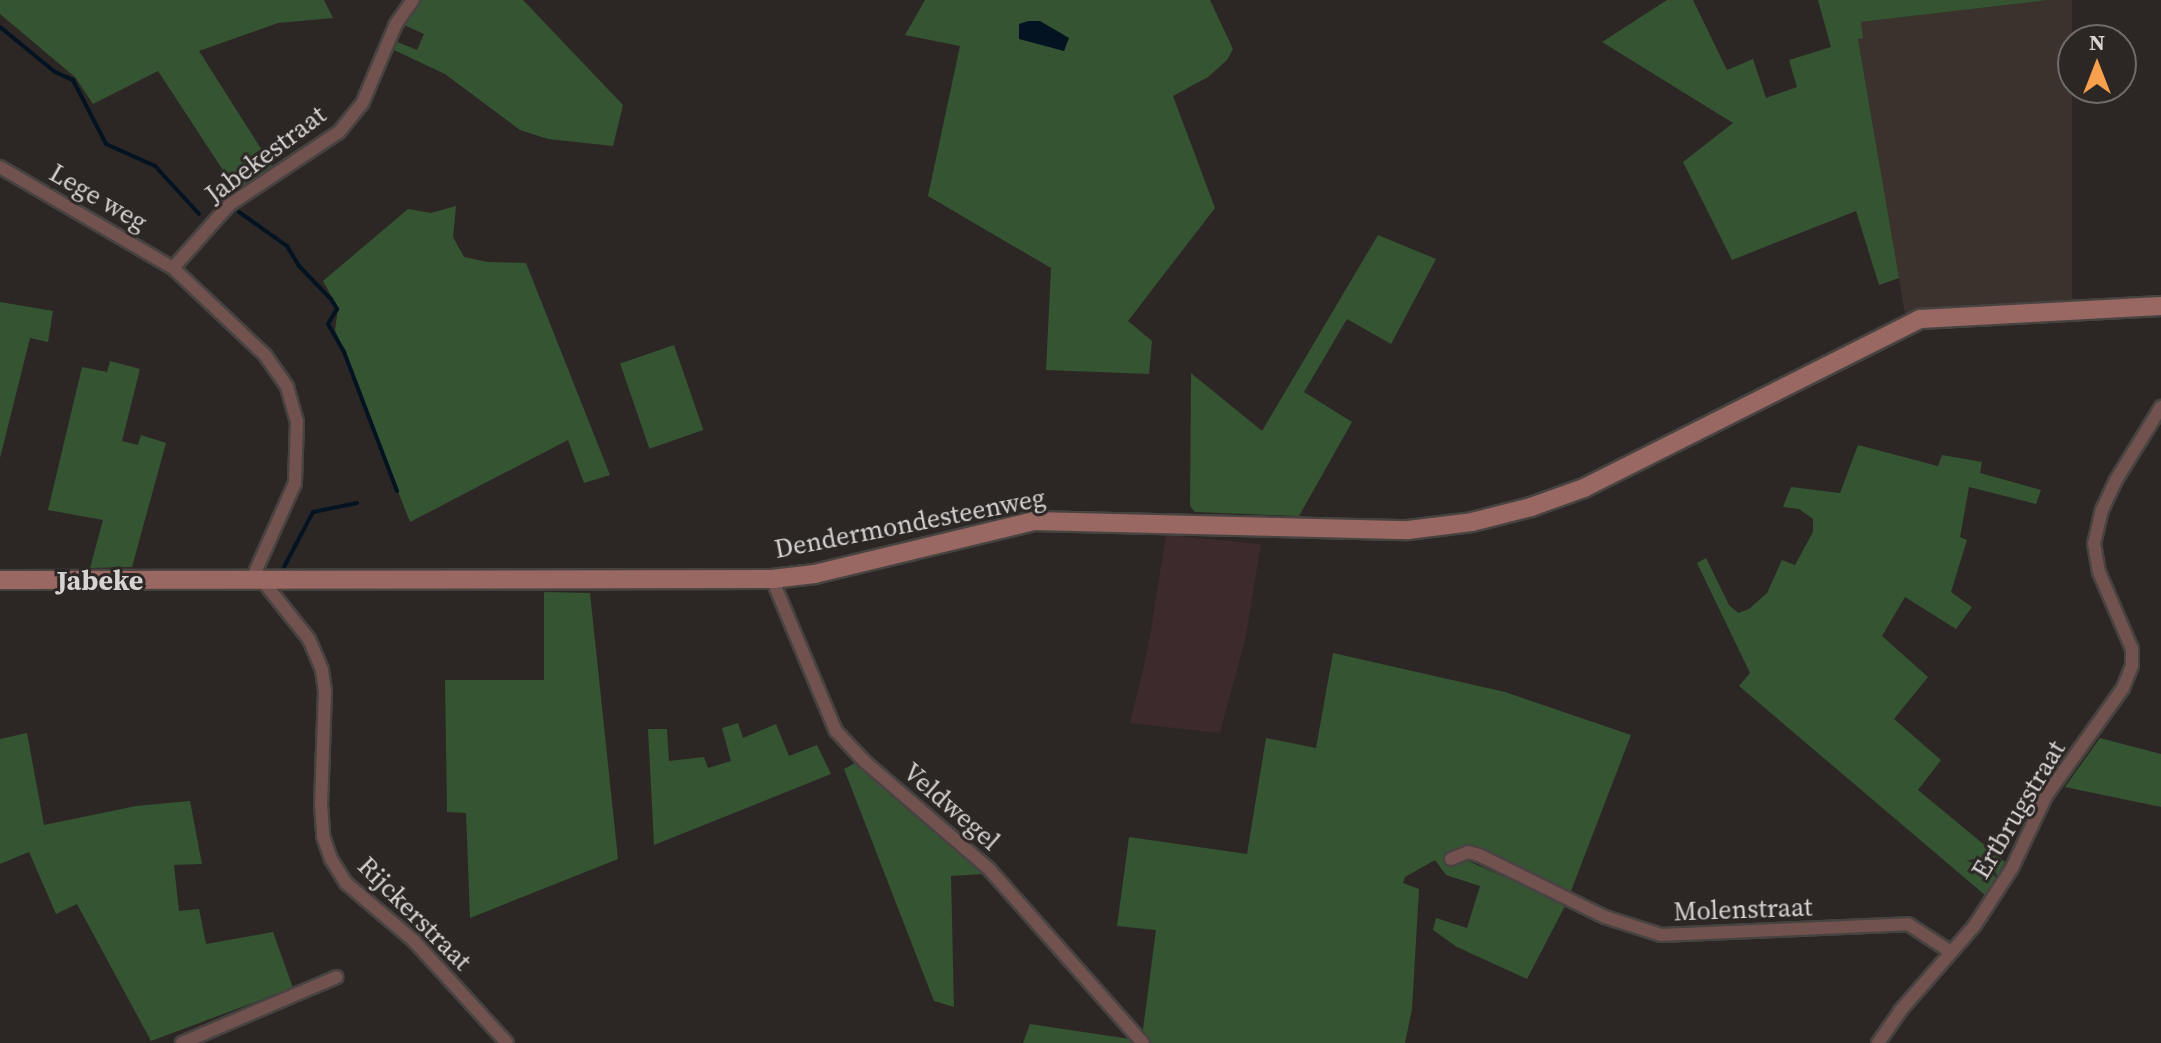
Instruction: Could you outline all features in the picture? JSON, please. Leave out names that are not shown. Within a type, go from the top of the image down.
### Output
[{"type":"main road","name":"Dendermondesteenweg","points":[[0,580],[772,579],[815,574],[1034,521],[1408,530],[1472,522],[1531,507],[1584,488],[1920,319],[2161,306]]},
{"type":"street","name":"Jabekestraat","points":[[173,268],[229,205],[339,132],[362,104],[396,24],[413,0]]},
{"type":"street","name":"Lege weg","points":[[0,167],[173,268]]},
{"type":"street","points":[[173,268],[265,355],[287,387],[293,405],[298,453],[295,483],[257,580]]},
{"type":"street","name":"Ertbrugstraat","points":[[1878,1043],[1900,1011],[1975,925],[2012,868],[2046,796],[2123,688],[2132,666],[2129,639],[2099,572],[2094,544],[2102,510],[2116,480],[2161,407]]},
{"type":"street","name":"Veldwegel","points":[[772,579],[836,731],[865,762],[989,869],[1143,1043]]},
{"type":"street","name":"Rijckerstraat","points":[[257,580],[309,639],[322,670],[325,691],[321,804],[323,836],[331,859],[346,883],[413,940],[507,1043]]},
{"type":"street","name":"Molenstraat","points":[[1451,859],[1468,852],[1479,855],[1605,917],[1661,935],[1908,924],[1951,952]]},
{"type":"street","points":[[182,1043],[337,977]]},
{"type":"shaded area","points":[[2048,0],[2072,0],[2072,24],[2057,24],[2057,104],[2072,104],[2072,303],[1969,305],[1905,314],[1858,39],[1861,22]]},
{"type":"shaded area","points":[[1166,535],[1261,544],[1246,636],[1220,733],[1130,723],[1148,648]]},
{"type":"green space","points":[[0,0],[324,0],[333,18],[278,23],[199,51],[272,166],[236,190],[158,71],[93,104],[75,77],[0,14]]},
{"type":"green space","points":[[420,0],[523,0],[623,105],[613,146],[548,139],[520,130],[445,74],[392,49],[395,41],[417,50],[424,34],[402,24]]},
{"type":"green space","points":[[925,0],[1210,0],[1233,49],[1227,60],[1208,77],[1173,96],[1215,208],[1128,321],[1152,341],[1149,374],[1046,370],[1051,268],[928,196],[960,46],[905,35]]},
{"type":"green space","points":[[1667,0],[1693,0],[1727,70],[1753,59],[1766,98],[1797,87],[1789,60],[1831,47],[1818,0],[2048,0],[1861,22],[1863,38],[1858,39],[1899,278],[1879,285],[1856,211],[1732,260],[1683,162],[1733,123],[1602,42]]},
{"type":"green space","points":[[456,206],[453,237],[464,257],[488,262],[526,263],[610,475],[584,483],[568,440],[410,522],[335,330],[338,308],[323,281],[408,209],[431,213]]},
{"type":"green space","points":[[1378,235],[1436,259],[1391,344],[1347,319],[1304,392],[1352,422],[1299,516],[1195,512],[1190,506],[1191,373],[1262,431]]},
{"type":"green space","points":[[0,302],[53,311],[48,342],[30,338],[0,458]]},
{"type":"green space","points":[[674,345],[703,430],[649,449],[620,364]]},
{"type":"green space","points":[[110,361],[140,369],[122,441],[138,445],[141,435],[166,443],[132,567],[90,568],[103,520],[48,510],[82,367],[107,372]]},
{"type":"green space","points":[[1858,445],[1938,466],[1942,455],[1982,462],[1980,473],[2041,490],[2036,504],[1969,487],[1960,537],[1967,540],[1951,592],[1972,607],[1956,629],[1905,597],[1882,636],[1928,677],[1894,719],[1941,760],[1918,790],[2005,862],[1986,896],[1739,686],[1750,673],[1697,563],[1706,558],[1729,605],[1738,613],[1749,609],[1767,593],[1782,560],[1795,565],[1813,532],[1813,519],[1799,509],[1783,507],[1791,487],[1840,493]]},
{"type":"green space","points":[[544,592],[590,593],[618,859],[470,918],[466,813],[447,812],[445,680],[544,680]]},
{"type":"green space","points":[[1333,653],[1505,692],[1631,735],[1571,891],[1462,848],[1459,857],[1566,904],[1527,979],[1457,947],[1433,930],[1436,918],[1467,928],[1480,886],[1446,875],[1435,860],[1405,877],[1403,883],[1419,889],[1412,1009],[1405,1043],[1149,1043],[1142,1037],[1156,930],[1117,926],[1129,837],[1247,854],[1266,738],[1316,748]]},
{"type":"green space","points":[[738,723],[743,738],[776,724],[789,756],[817,745],[831,774],[654,845],[648,729],[667,729],[669,761],[704,757],[708,768],[731,761],[722,728]]},
{"type":"green space","points":[[27,733],[44,825],[136,806],[190,801],[202,864],[174,865],[179,911],[199,909],[206,944],[273,932],[293,988],[151,1041],[77,904],[56,914],[29,852],[0,864],[0,739]]},
{"type":"green space","points":[[2100,738],[2161,754],[2161,807],[2065,787]]},
{"type":"green space","points":[[855,763],[928,820],[983,874],[951,876],[954,1007],[934,1001],[844,769]]},
{"type":"green space","points":[[1030,1024],[1130,1039],[1135,1043],[1023,1043]]},
{"type":"water","points":[[1040,21],[1069,38],[1064,51],[1019,39],[1019,24]]},
{"type":"waterway","points":[[0,27],[55,72],[73,80],[106,144],[155,166],[199,214]]},
{"type":"waterway","points":[[239,212],[287,246],[299,266],[337,309],[328,324],[344,352],[397,491]]},
{"type":"waterway","points":[[284,567],[313,512],[357,503]]},
{"type":"district","name":"Jabeke","points":[[100,580]]}]
